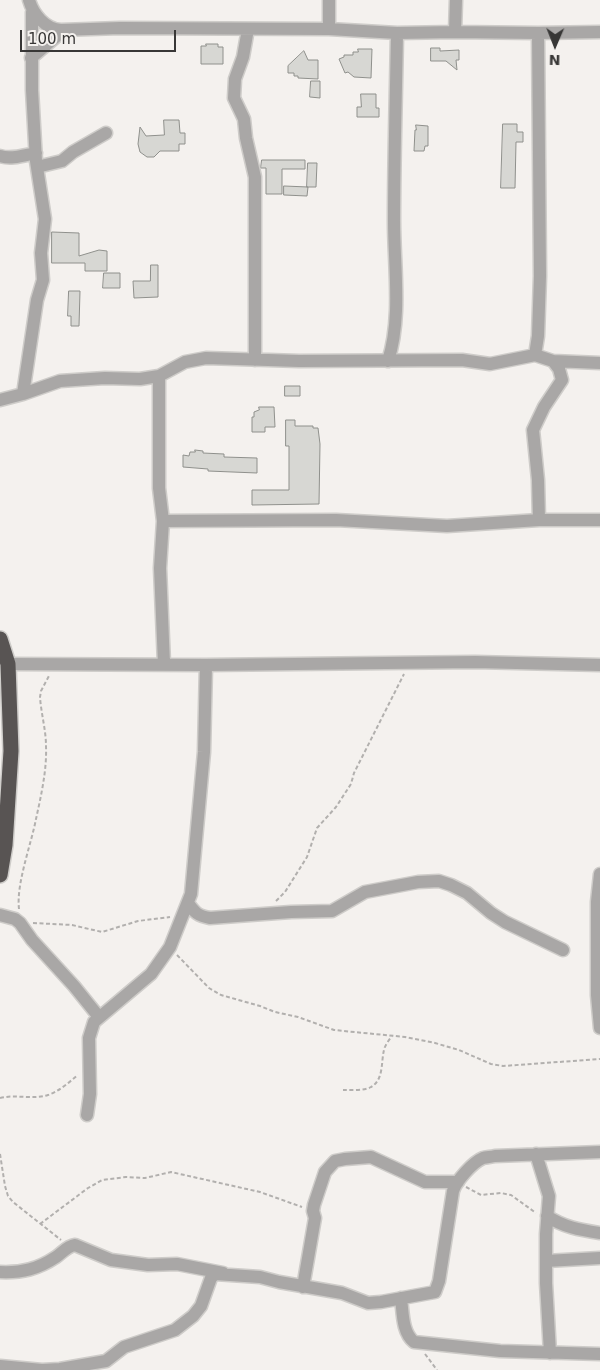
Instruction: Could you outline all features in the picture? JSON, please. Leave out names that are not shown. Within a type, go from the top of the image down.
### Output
[{"type":"highway","points":[[0,638],[8,664],[11,751],[5,845],[0,875]]},
{"type":"street","points":[[329,0],[329,29]]},
{"type":"street","points":[[455,32],[456,0]]},
{"type":"street","points":[[31,6],[54,30],[120,28],[329,29],[397,33],[538,34],[600,32]]},
{"type":"street","points":[[23,394],[37,300],[44,280],[41,253],[45,219],[36,152],[31,58],[31,6]]},
{"type":"street","points":[[248,29],[243,57],[236,79],[234,98],[244,119],[246,138],[255,176],[255,360]]},
{"type":"street","points":[[31,58],[64,30]]},
{"type":"street","points":[[388,361],[394,341],[396,293],[394,222],[397,33]]},
{"type":"street","points":[[535,355],[538,336],[540,276],[538,34]]},
{"type":"street","points":[[37,167],[62,161],[73,152],[106,133]]},
{"type":"street","points":[[0,156],[5,158],[15,157],[36,152]]},
{"type":"street","points":[[0,400],[60,381],[105,378],[140,379],[159,376],[185,362],[206,358],[255,360],[462,360],[490,364],[535,355],[553,361],[600,363]]},
{"type":"street","points":[[539,520],[538,480],[533,430],[544,407],[562,380],[559,369],[553,361]]},
{"type":"street","points":[[159,376],[158,488],[163,521],[160,568],[164,664]]},
{"type":"street","points":[[163,521],[336,520],[447,526],[539,520],[600,520]]},
{"type":"street","points":[[8,664],[206,665],[475,662],[600,665]]},
{"type":"street","points":[[87,1116],[90,1094],[89,1038],[94,1022],[151,974],[170,947],[191,894],[204,752],[206,665]]},
{"type":"street","points":[[600,874],[597,902],[598,1014],[600,1028]]},
{"type":"street","points":[[188,903],[196,914],[201,917],[210,918],[332,911],[365,892],[418,882],[439,881],[467,894],[505,922],[562,950]]},
{"type":"street","points":[[0,915],[15,918],[23,923],[32,940],[99,1017]]},
{"type":"street","points":[[0,1272],[35,1269],[60,1254],[69,1246],[79,1245],[111,1260],[148,1264],[177,1264],[228,1274],[260,1277],[303,1287],[342,1293],[368,1303],[435,1292],[454,1186],[468,1171],[484,1158],[600,1152]]},
{"type":"street","points":[[536,1154],[547,1187],[548,1196],[546,1261],[550,1353]]},
{"type":"street","points":[[303,1287],[315,1218],[313,1211],[325,1172],[335,1161],[372,1157],[425,1182],[458,1182]]},
{"type":"street","points":[[547,1218],[576,1229],[600,1232]]},
{"type":"street","points":[[546,1261],[600,1258]]},
{"type":"street","points":[[0,1366],[42,1370],[60,1369],[106,1361],[124,1347],[175,1330],[193,1316],[201,1306],[212,1276],[228,1274]]},
{"type":"street","points":[[401,1298],[405,1328],[413,1342],[479,1350],[600,1354]]},
{"type":"path","points":[[52,664],[50,676],[41,691],[40,697],[46,746],[37,818],[18,899],[23,923],[59,923],[102,932],[138,921],[182,916]]},
{"type":"path","points":[[264,914],[285,892],[307,857],[317,828],[336,807],[351,784],[354,773],[410,664]]},
{"type":"path","points":[[170,947],[209,988],[221,995],[275,1012],[298,1017],[334,1030],[405,1037],[459,1050],[491,1064],[503,1066],[600,1059]]},
{"type":"path","points":[[343,1090],[372,1087],[381,1069],[384,1048],[392,1036]]},
{"type":"path","points":[[0,1098],[47,1095],[59,1090],[88,1066]]},
{"type":"path","points":[[0,1154],[8,1196],[69,1246]]},
{"type":"path","points":[[40,1224],[88,1188],[102,1180],[126,1177],[145,1178],[172,1172],[260,1192],[313,1211]]},
{"type":"path","points":[[458,1182],[481,1194],[501,1193],[511,1195],[547,1218]]},
{"type":"path","points":[[418,1343],[437,1370]]},
{"type":"building","points":[[206,44],[218,44],[218,47],[223,47],[223,64],[201,64],[201,46],[206,46]]},
{"type":"building","points":[[431,48],[440,48],[440,51],[459,50],[459,60],[456,60],[457,70],[446,61],[431,61]]},
{"type":"building","points":[[358,49],[372,49],[371,78],[354,77],[348,72],[345,73],[339,59],[344,57],[344,55],[353,55],[353,52],[358,52]]},
{"type":"building","points":[[304,51],[308,60],[318,60],[318,79],[298,78],[298,76],[294,76],[294,73],[288,73],[288,66]]},
{"type":"building","points":[[311,81],[320,81],[320,98],[310,97]]},
{"type":"building","points":[[361,94],[376,94],[376,108],[379,108],[379,117],[357,117],[357,107],[361,107]]},
{"type":"building","points":[[164,120],[179,120],[180,133],[185,133],[185,144],[179,144],[179,151],[160,151],[154,157],[147,157],[140,152],[138,144],[140,127],[146,136],[164,135]]},
{"type":"building","points":[[503,124],[517,124],[517,132],[523,132],[523,142],[516,142],[515,188],[501,188]]},
{"type":"building","points":[[416,125],[428,126],[428,146],[425,146],[424,151],[414,151]]},
{"type":"building","points":[[262,160],[305,160],[305,169],[282,169],[282,194],[266,194],[266,168],[261,168]]},
{"type":"building","points":[[308,163],[317,163],[316,187],[307,187]]},
{"type":"building","points":[[284,186],[308,187],[307,196],[284,195]]},
{"type":"building","points":[[52,232],[79,233],[79,256],[99,250],[107,251],[107,271],[85,271],[85,263],[52,263]]},
{"type":"building","points":[[151,265],[158,265],[158,297],[134,298],[133,281],[150,281]]},
{"type":"building","points":[[104,273],[120,273],[120,288],[103,288]]},
{"type":"building","points":[[69,291],[80,291],[79,326],[71,326],[71,316],[68,316]]},
{"type":"building","points":[[285,386],[300,386],[300,396],[285,396]]},
{"type":"building","points":[[259,407],[274,407],[275,427],[265,427],[265,432],[252,432],[252,417],[254,417],[254,412],[259,410]]},
{"type":"building","points":[[286,420],[295,420],[295,426],[313,426],[313,428],[318,428],[320,444],[319,504],[252,505],[252,490],[289,490],[289,446],[286,446]]},
{"type":"building","points":[[195,450],[203,451],[203,453],[224,454],[224,457],[257,458],[257,473],[208,471],[208,469],[183,467],[183,455],[189,456],[190,452],[195,452]]}]
